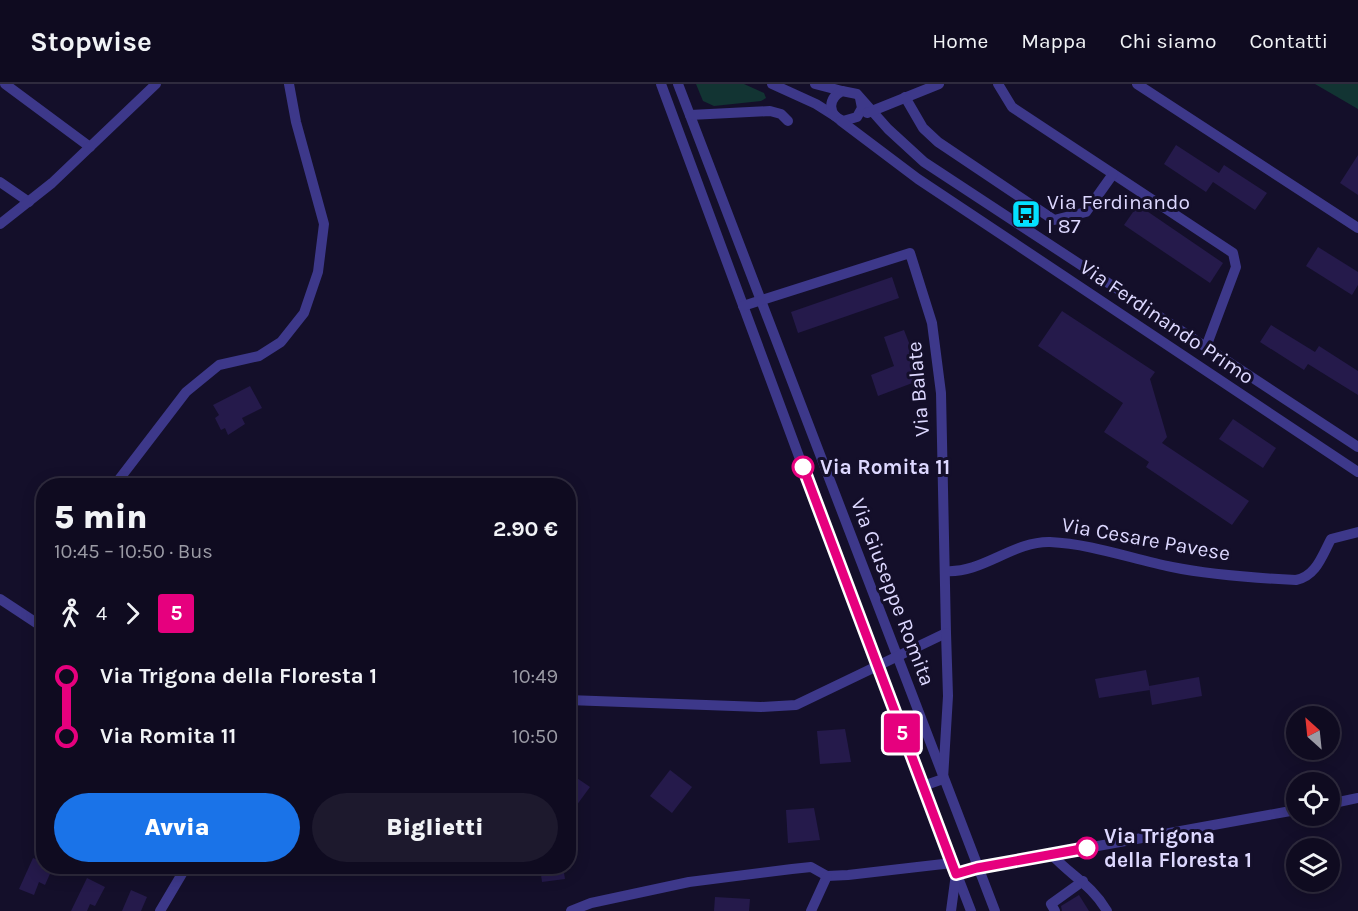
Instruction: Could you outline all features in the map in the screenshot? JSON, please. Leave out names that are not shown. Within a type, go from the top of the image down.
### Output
[{"type":"street","points":[[5,84],[90,147]]},
{"type":"street","points":[[0,224],[30,202],[156,84]]},
{"type":"street","points":[[120,478],[186,392],[219,365],[259,357],[281,342],[304,313],[318,272],[324,224],[296,122],[289,84]]},
{"type":"street","name":"Via Giuseppe Romita","points":[[661,84],[877,667],[971,911]]},
{"type":"street","name":"Via Ferdinando Primo","points":[[772,84],[816,104],[918,180],[1031,253],[1163,345],[1358,472]]},
{"type":"street","points":[[815,84],[877,101],[900,99]]},
{"type":"street","points":[[850,92],[831,102],[837,118],[848,122],[939,84]]},
{"type":"street","points":[[998,84],[1012,107],[1233,253],[1236,267],[1206,348]]},
{"type":"street","points":[[1137,84],[1358,228]]},
{"type":"street","name":"Via Giuseppe Romita","points":[[679,86],[994,911]]},
{"type":"street","points":[[850,92],[862,108],[857,117]]},
{"type":"street","name":"Via Ferdinando Primo","points":[[850,92],[917,156],[1358,447]]},
{"type":"street","points":[[900,99],[923,128],[938,142],[1054,220],[1086,212],[1113,174]]},
{"type":"street","points":[[690,115],[770,111],[781,114],[788,121]]},
{"type":"street","points":[[688,153],[703,148]]},
{"type":"street","points":[[0,182],[30,202]]},
{"type":"street","points":[[1010,239],[1019,225]]},
{"type":"street","points":[[1031,253],[1040,239]]},
{"type":"street","name":"Via Balate","points":[[761,301],[910,253],[932,323],[941,393],[948,696],[943,779]]},
{"type":"street","points":[[742,306],[761,301]]},
{"type":"street","points":[[1163,345],[1175,327]]},
{"type":"street","points":[[1208,374],[1220,357]]},
{"type":"street","points":[[770,377],[788,372]]},
{"type":"street","name":"Via Cesare Pavese","points":[[945,571],[966,568],[1025,545],[1047,542],[1069,544],[1172,567],[1296,580],[1306,578],[1315,568],[1331,539],[1358,532]]},
{"type":"street","points":[[0,599],[36,623]]},
{"type":"street","points":[[576,700],[761,707],[796,705],[946,633]]},
{"type":"street","points":[[922,786],[943,779]]},
{"type":"street","points":[[1340,802],[1358,798]]},
{"type":"street","points":[[951,911],[956,874],[1051,854],[1286,812]]},
{"type":"street","points":[[1051,854],[1064,868],[1096,892],[1107,911]]},
{"type":"street","points":[[571,911],[591,903],[688,882],[811,867],[827,876],[952,863]]},
{"type":"street","points":[[160,911],[182,874]]},
{"type":"street","points":[[811,911],[827,876]]},
{"type":"street","points":[[1055,911],[1052,904],[1083,881]]},
{"type":"green space","points":[[696,84],[744,84],[764,93],[766,98],[761,101],[714,106],[703,101]]},
{"type":"green space","points":[[1315,84],[1358,84],[1358,109]]},
{"type":"building","points":[[1176,145],[1219,173],[1224,165],[1267,193],[1255,210],[1213,182],[1206,192],[1164,164]]},
{"type":"building","points":[[1358,155],[1358,195],[1340,183]]},
{"type":"building","points":[[1138,205],[1223,263],[1210,283],[1124,225]]},
{"type":"building","points":[[1318,247],[1358,272],[1358,285],[1352,295],[1306,266]]},
{"type":"building","points":[[892,277],[899,298],[798,333],[791,312]]},
{"type":"building","points":[[1062,311],[1155,372],[1150,379],[1167,437],[1162,443],[1249,501],[1232,525],[1146,467],[1149,462],[1104,432],[1123,403],[1038,346]]},
{"type":"building","points":[[1271,325],[1315,352],[1319,346],[1358,371],[1358,395],[1308,364],[1304,370],[1260,342]]},
{"type":"building","points":[[904,330],[923,379],[878,396],[871,375],[894,366],[884,337]]},
{"type":"building","points":[[250,386],[262,408],[242,418],[245,424],[228,435],[225,428],[221,430],[215,418],[219,415],[213,405]]},
{"type":"building","points":[[1233,419],[1276,448],[1263,468],[1219,439]]},
{"type":"building","points":[[1146,670],[1150,690],[1099,698],[1095,679]]},
{"type":"building","points":[[1199,677],[1202,696],[1152,705],[1149,686]]},
{"type":"building","points":[[845,729],[851,762],[820,764],[817,731]]},
{"type":"building","points":[[670,770],[692,787],[672,813],[650,796]]},
{"type":"building","points":[[576,777],[590,787],[576,806]]},
{"type":"building","points":[[814,808],[820,840],[788,843],[786,810]]},
{"type":"building","points":[[33,858],[36,859],[36,874],[50,874],[45,885],[39,882],[34,895],[19,889]]},
{"type":"building","points":[[541,874],[564,874],[565,879],[542,882]]},
{"type":"building","points":[[87,878],[105,887],[95,906],[90,904],[87,911],[71,911]]},
{"type":"building","points":[[131,890],[147,897],[141,911],[122,911]]},
{"type":"building","points":[[1079,895],[1089,911],[1062,911],[1061,906]]},
{"type":"building","points":[[715,897],[750,899],[749,911],[714,911]]},
{"type":"bus line","name":"5","points":[[803,467],[956,874],[1087,848]]},
{"type":"place","name":"Via Ferdinando I 87","points":[[1026,214]]},
{"type":"place","name":"Via Romita 11","points":[[803,467]]},
{"type":"place","name":"Via Trigona della Floresta 1","points":[[1087,848]]}]
